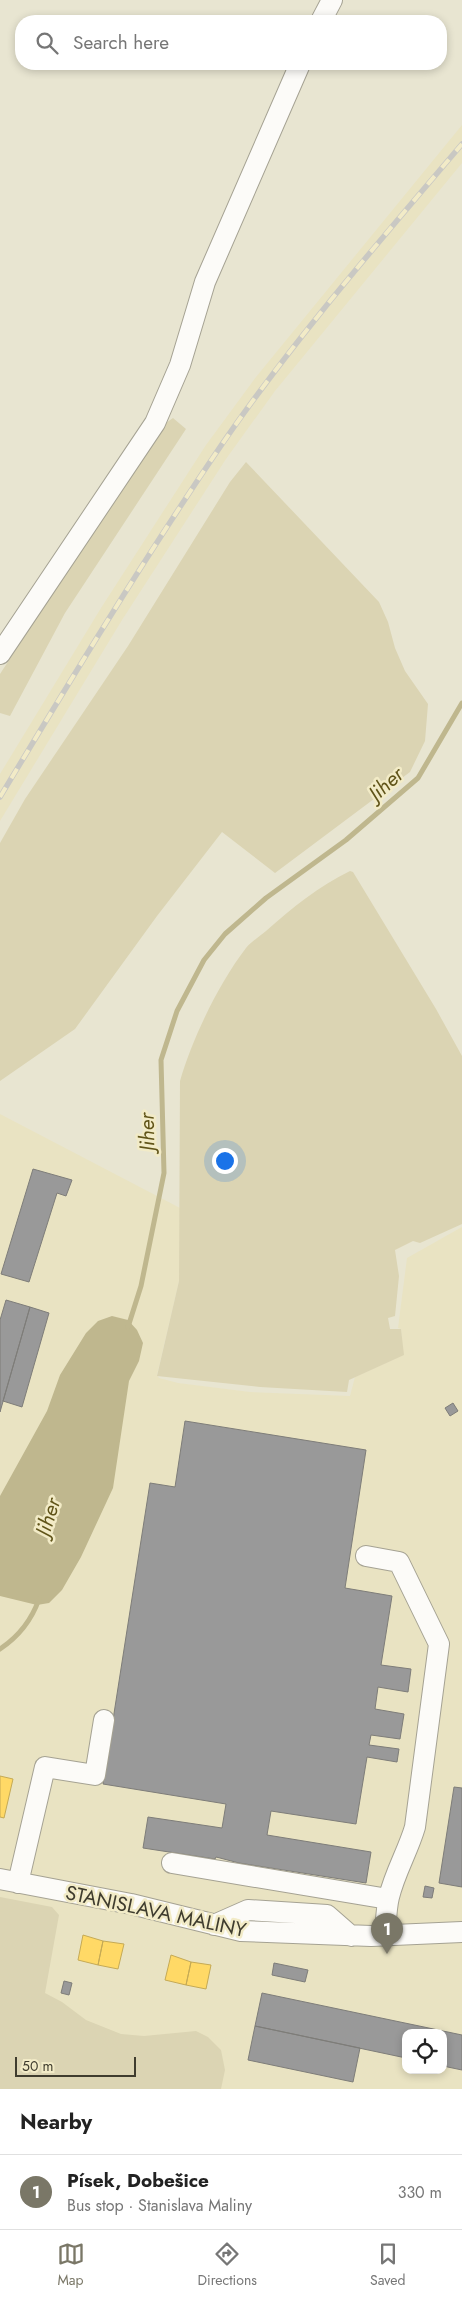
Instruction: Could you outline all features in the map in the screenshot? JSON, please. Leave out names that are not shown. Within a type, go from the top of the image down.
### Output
[{"type":"street","points":[[323,15],[332,0]]},
{"type":"street","points":[[0,654],[154,423],[180,365],[205,282],[297,70]]},
{"type":"street","points":[[366,1556],[399,1562],[439,1644],[415,1828],[408,1850],[395,1876],[388,1899],[385,1935]]},
{"type":"street","points":[[9,1881],[45,1767],[95,1775],[104,1720]]},
{"type":"street","points":[[172,1863],[388,1899]]},
{"type":"street","name":"STANISLAVA MALINY","points":[[9,1881],[130,1904],[242,1931],[351,1936],[462,1932]]},
{"type":"shaded area","points":[[462,125],[462,163],[275,391],[226,459],[122,620],[0,821],[0,774],[101,608],[206,445],[256,377]]},
{"type":"shaded area","points":[[173,418],[186,429],[65,613],[10,716],[0,713],[0,674],[163,425]]},
{"type":"shaded area","points":[[246,462],[379,602],[405,671],[428,704],[425,741],[410,772],[275,873],[222,832],[157,916],[75,1029],[0,1081],[0,843],[25,799],[128,646],[230,482]]},
{"type":"shaded area","points":[[350,871],[353,872],[436,1009],[462,1056],[462,1224],[420,1243],[413,1241],[395,1250],[399,1276],[395,1316],[388,1318],[390,1329],[401,1329],[404,1355],[349,1380],[347,1392],[260,1387],[157,1376],[179,1281],[180,1081],[185,1065],[216,994],[246,948],[306,898],[327,883]]},
{"type":"shaded area","points":[[0,1114],[180,1208],[179,1281],[157,1375],[159,1378],[178,1383],[250,1392],[350,1396],[355,1377],[403,1355],[401,1329],[398,1328],[407,1258],[462,1227],[462,2089],[0,2089]]},
{"type":"shaded area","points":[[0,1897],[52,1907],[59,1915],[45,1993],[62,2002],[86,2020],[121,2034],[144,2036],[196,2031],[208,2037],[221,2050],[225,2070],[221,2089],[0,2089]]},
{"type":"water","points":[[112,1316],[128,1320],[137,1330],[143,1343],[139,1361],[129,1381],[113,1488],[81,1557],[62,1590],[49,1603],[37,1605],[0,1596],[0,1496],[47,1411],[60,1375],[86,1333],[98,1321]]},
{"type":"building: Homes","points":[[0,1776],[13,1779],[4,1818],[0,1817]]},
{"type":"building: Homes","points":[[83,1935],[103,1941],[98,1965],[78,1960]]},
{"type":"building: Homes","points":[[103,1941],[124,1944],[118,1969],[98,1965]]},
{"type":"building: Homes","points":[[171,1955],[191,1962],[186,1985],[165,1980]]},
{"type":"building: Homes","points":[[191,1962],[211,1965],[206,1989],[186,1985]]},
{"type":"building: Industry","points":[[33,1169],[72,1180],[66,1196],[57,1193],[29,1282],[1,1274]]},
{"type":"building: Industry","points":[[6,1300],[30,1307],[0,1412],[0,1320]]},
{"type":"building: Industry","points":[[30,1307],[49,1313],[22,1407],[3,1401]]},
{"type":"building: Industry","points":[[453,1403],[458,1411],[450,1416],[445,1408]]},
{"type":"building: Industry","points":[[185,1421],[366,1450],[345,1588],[392,1596],[381,1665],[411,1669],[408,1692],[378,1687],[375,1709],[404,1714],[400,1739],[371,1735],[369,1745],[399,1749],[397,1762],[367,1757],[356,1824],[271,1811],[267,1835],[371,1852],[366,1883],[239,1863],[216,1857],[215,1859],[143,1848],[148,1817],[222,1828],[226,1804],[103,1784],[150,1483],[175,1487]]},
{"type":"building: Industry","points":[[454,1787],[462,1788],[462,1887],[439,1883]]},
{"type":"building: Industry","points":[[425,1886],[434,1888],[432,1898],[423,1897]]},
{"type":"building: Industry","points":[[274,1963],[308,1970],[305,1982],[272,1975]]},
{"type":"building: Industry","points":[[64,1981],[72,1983],[69,1995],[61,1993]]},
{"type":"building: Industry","points":[[262,1993],[433,2029],[402,2029],[402,2057],[255,2026]]},
{"type":"building: Industry","points":[[255,2026],[360,2048],[353,2082],[248,2060]]},
{"type":"building: Industry","points":[[447,2032],[462,2035],[462,2070],[447,2067]]},
{"type":"waterway","name":"Jiher","points":[[128,1327],[141,1286],[164,1173],[161,1060],[177,1011],[204,960],[225,934],[266,898],[346,840],[418,778],[462,703]]},
{"type":"waterway","name":"Jiher","points":[[0,1649],[24,1627],[39,1599]]},
{"type":"railway","points":[[0,797],[133,580],[244,413],[335,295],[462,144]]},
{"type":"place","name":"Písek, Dobešice","points":[[387,1954]]}]
